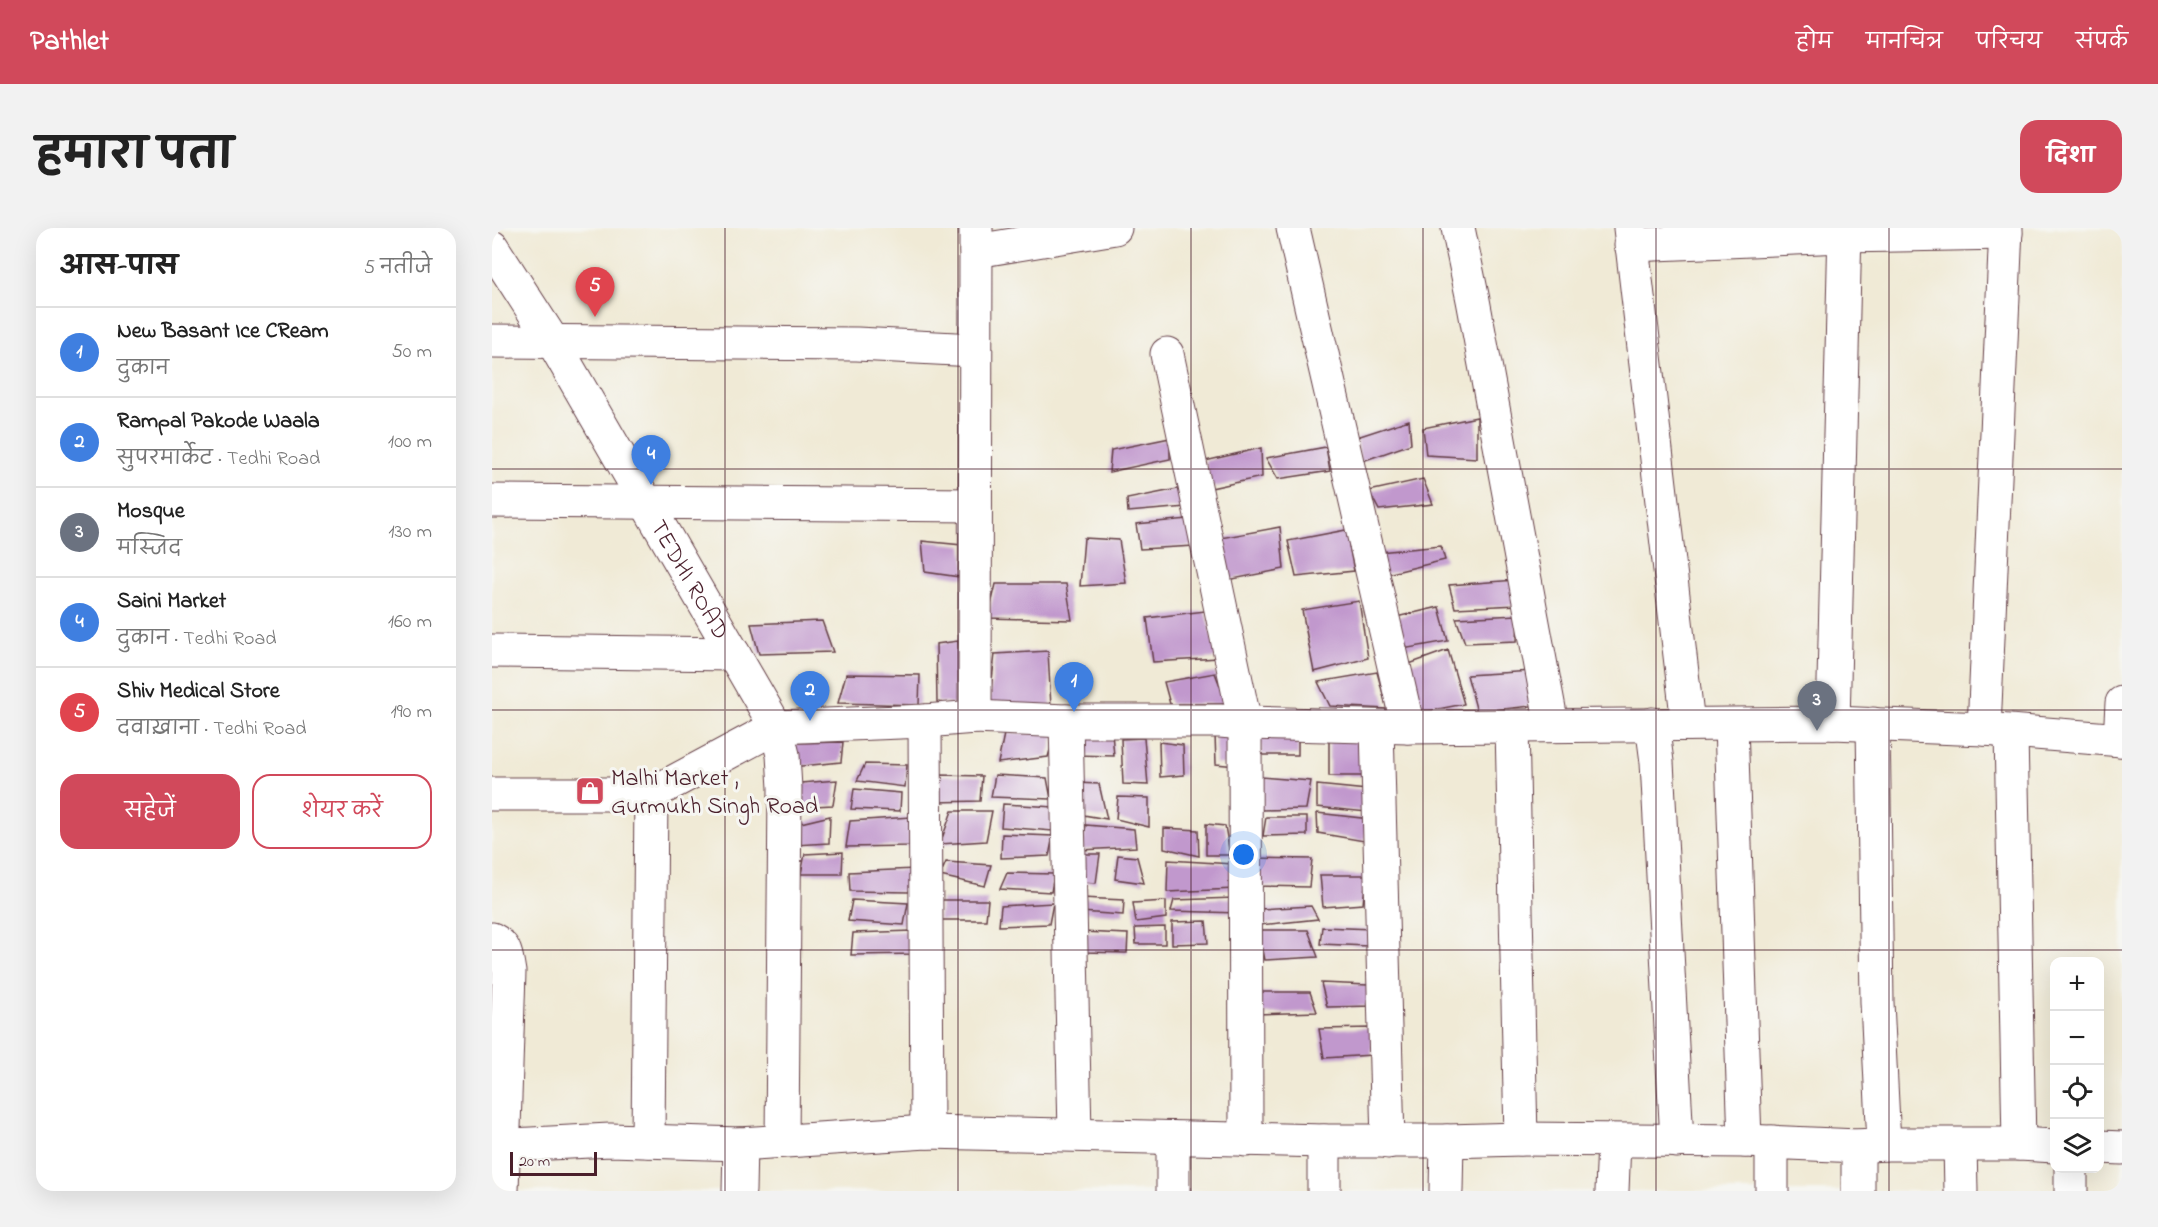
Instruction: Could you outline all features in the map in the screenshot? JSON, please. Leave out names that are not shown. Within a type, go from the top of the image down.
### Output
[{"type":"street","points":[[975,717],[976,239],[1115,228]]},
{"type":"street","points":[[1293,228],[1393,727],[1388,1142]]},
{"type":"street","points":[[1458,228],[1552,725]]},
{"type":"street","points":[[1688,724],[1631,236],[2006,231],[1998,730],[2019,1144]]},
{"type":"street","points":[[1833,723],[1844,232]]},
{"type":"street","name":"TEDHI ROAD","points":[[492,246],[552,340],[776,727],[783,755],[785,788],[782,1140]]},
{"type":"street","points":[[492,341],[857,344],[975,350]]},
{"type":"street","points":[[1167,354],[1245,723],[1246,1140]]},
{"type":"street","points":[[492,501],[975,505]]},
{"type":"street","points":[[492,651],[734,654]]},
{"type":"street","points":[[492,794],[651,794],[776,727],[975,717],[1066,721],[1220,721],[1393,727],[1833,723],[1998,730],[2121,740],[2122,703]]},
{"type":"street","points":[[925,721],[927,1132]]},
{"type":"street","points":[[1066,721],[1075,1134]]},
{"type":"street","points":[[1652,724],[1657,762],[1677,1141]]},
{"type":"street","points":[[1858,1191],[1871,1145],[1877,1002],[1873,724]]},
{"type":"street","points":[[1731,725],[1759,1141],[1772,1191]]},
{"type":"street","points":[[1512,726],[1521,1138]]},
{"type":"street","points":[[648,1141],[651,794]]},
{"type":"street","points":[[492,939],[502,944],[509,972],[498,1145],[502,1191]]},
{"type":"street","points":[[498,1145],[610,1140],[740,1144],[927,1132],[1324,1142],[1447,1142],[1521,1138],[1871,1145],[2050,1146]]},
{"type":"street","points":[[1173,1138],[1173,1191]]},
{"type":"street","points":[[1612,1191],[1614,1140]]},
{"type":"street","points":[[1324,1142],[1324,1191]]},
{"type":"street","points":[[1446,1191],[1447,1142]]},
{"type":"street","points":[[739,1191],[740,1144]]},
{"type":"street","points":[[1960,1145],[1961,1191]]},
{"type":"street","points":[[2104,1148],[2122,1148]]},
{"type":"street","points":[[2071,1173],[2071,1191]]},
{"type":"building","points":[[1477,417],[1477,458],[1426,455],[1423,428]]},
{"type":"building","points":[[1409,420],[1411,444],[1360,462],[1357,437]]},
{"type":"building","points":[[1170,438],[1170,459],[1109,472],[1111,450]]},
{"type":"building","points":[[1326,447],[1330,471],[1278,479],[1266,458]]},
{"type":"building","points":[[1261,448],[1262,477],[1211,488],[1205,461]]},
{"type":"building","points":[[1423,479],[1433,504],[1379,510],[1369,491]]},
{"type":"building","points":[[1183,488],[1186,507],[1128,512],[1127,499]]},
{"type":"building","points":[[1188,519],[1195,546],[1140,549],[1136,524]]},
{"type":"building","points":[[1280,527],[1284,569],[1228,580],[1215,539]]},
{"type":"building","points":[[1346,530],[1354,571],[1296,577],[1288,541]]},
{"type":"building","points":[[1084,538],[1119,540],[1126,583],[1080,586]]},
{"type":"building","points":[[922,541],[962,545],[967,578],[925,572]]},
{"type":"building","points":[[1441,546],[1445,560],[1383,575],[1379,552]]},
{"type":"building","points":[[1516,580],[1518,605],[1455,608],[1449,585]]},
{"type":"building","points":[[996,584],[1066,584],[1072,620],[988,618]]},
{"type":"building","points":[[1359,601],[1368,658],[1314,672],[1302,610]]},
{"type":"building","points":[[1439,607],[1448,641],[1403,649],[1392,618]]},
{"type":"building","points":[[1205,611],[1218,658],[1153,662],[1147,618]]},
{"type":"building","points":[[1518,615],[1517,641],[1465,643],[1456,618]]},
{"type":"building","points":[[822,621],[833,652],[759,654],[751,624]]},
{"type":"building","points":[[958,641],[962,705],[937,702],[936,644]]},
{"type":"building","points":[[1448,650],[1464,704],[1418,713],[1409,664]]},
{"type":"building","points":[[1048,651],[1051,707],[989,707],[995,654]]},
{"type":"building","points":[[1533,671],[1539,705],[1477,712],[1467,675]]},
{"type":"building","points":[[1377,672],[1387,709],[1330,706],[1318,682]]},
{"type":"building","points":[[1215,673],[1227,704],[1170,704],[1164,682]]},
{"type":"building","points":[[846,674],[920,675],[919,705],[838,703]]},
{"type":"building","points":[[1230,731],[1236,766],[1216,764],[1215,734]]},
{"type":"building","points":[[1259,731],[1298,732],[1298,755],[1262,755]]},
{"type":"building","points":[[1055,732],[1048,757],[998,763],[1004,734]]},
{"type":"building","points":[[1078,733],[1112,733],[1114,756],[1075,755]]},
{"type":"building","points":[[1329,735],[1369,735],[1369,776],[1329,776]]},
{"type":"building","points":[[1144,738],[1148,785],[1123,784],[1121,739]]},
{"type":"building","points":[[843,742],[841,762],[792,767],[795,743]]},
{"type":"building","points":[[1159,742],[1183,745],[1184,775],[1160,777]]},
{"type":"building","points":[[865,764],[907,765],[905,787],[857,781]]},
{"type":"building","points":[[939,775],[982,776],[980,801],[936,802]]},
{"type":"building","points":[[995,775],[1047,778],[1051,799],[991,797]]},
{"type":"building","points":[[1261,777],[1311,781],[1306,809],[1261,810]]},
{"type":"building","points":[[837,780],[833,805],[795,807],[801,783]]},
{"type":"building","points":[[1075,783],[1099,784],[1107,819],[1078,814]]},
{"type":"building","points":[[1317,785],[1367,790],[1367,812],[1317,807]]},
{"type":"building","points":[[854,789],[901,793],[900,811],[851,809]]},
{"type":"building","points":[[1118,797],[1149,798],[1149,827],[1116,819]]},
{"type":"building","points":[[1003,804],[1054,807],[1053,831],[1001,827]]},
{"type":"building","points":[[952,811],[992,811],[986,841],[940,844]]},
{"type":"building","points":[[1317,813],[1370,819],[1364,841],[1318,833]]},
{"type":"building","points":[[830,816],[829,843],[795,845],[801,823]]},
{"type":"building","points":[[911,817],[909,846],[846,847],[850,821]]},
{"type":"building","points":[[1266,817],[1307,817],[1307,835],[1263,836]]},
{"type":"building","points":[[1206,824],[1225,826],[1230,855],[1206,855]]},
{"type":"building","points":[[1086,825],[1134,829],[1136,847],[1082,850]]},
{"type":"building","points":[[1164,828],[1198,830],[1199,856],[1164,848]]},
{"type":"building","points":[[1002,834],[1053,836],[1049,856],[1001,858]]},
{"type":"building","points":[[843,852],[842,874],[801,874],[805,854]]},
{"type":"building","points":[[1078,854],[1100,854],[1096,883],[1082,882]]},
{"type":"building","points":[[1118,855],[1137,857],[1144,883],[1115,879]]},
{"type":"building","points":[[1251,858],[1312,859],[1309,887],[1257,886]]},
{"type":"building","points":[[1168,860],[1233,864],[1235,889],[1167,892]]},
{"type":"building","points":[[946,862],[991,865],[985,886],[940,876]]},
{"type":"building","points":[[915,869],[909,892],[850,891],[849,872]]},
{"type":"building","points":[[1007,873],[1054,874],[1051,892],[1000,889]]},
{"type":"building","points":[[1320,875],[1366,875],[1363,904],[1323,907]]},
{"type":"building","points":[[1081,898],[1124,900],[1123,915],[1081,912]]},
{"type":"building","points":[[1235,898],[1239,913],[1171,911],[1174,900]]},
{"type":"building","points":[[852,900],[908,903],[904,925],[848,921]]},
{"type":"building","points":[[941,900],[988,900],[986,920],[939,920]]},
{"type":"building","points":[[1166,901],[1166,918],[1136,922],[1133,903]]},
{"type":"building","points":[[1053,903],[1049,924],[999,926],[1001,906]]},
{"type":"building","points":[[1311,906],[1318,919],[1260,925],[1260,909]]},
{"type":"building","points":[[1206,921],[1208,943],[1172,944],[1172,922]]},
{"type":"building","points":[[1165,927],[1165,944],[1136,944],[1135,928]]},
{"type":"building","points":[[1322,927],[1372,929],[1368,946],[1320,944]]},
{"type":"building","points":[[1259,930],[1308,930],[1318,957],[1265,960]]},
{"type":"building","points":[[912,931],[916,954],[851,955],[853,933]]},
{"type":"building","points":[[1081,932],[1128,934],[1127,953],[1084,952]]},
{"type":"building","points":[[1321,983],[1368,985],[1373,1006],[1327,1007]]},
{"type":"building","points":[[1257,992],[1310,992],[1317,1012],[1257,1014]]},
{"type":"building","points":[[1372,1028],[1372,1055],[1324,1058],[1319,1029]]},
{"type":"place","name":"Shiv Medical Store","points":[[595,317]]},
{"type":"place","name":"Saini Market","points":[[651,485]]},
{"type":"place","name":"New Basant Ice CReam","points":[[1074,712]]},
{"type":"place","name":"Rampal Pakode Waala","points":[[810,721]]},
{"type":"place","name":"Mosque","points":[[1817,731]]},
{"type":"place","name":"Malhi Market , Gurmukh Singh Road","points":[[590,791]]}]
